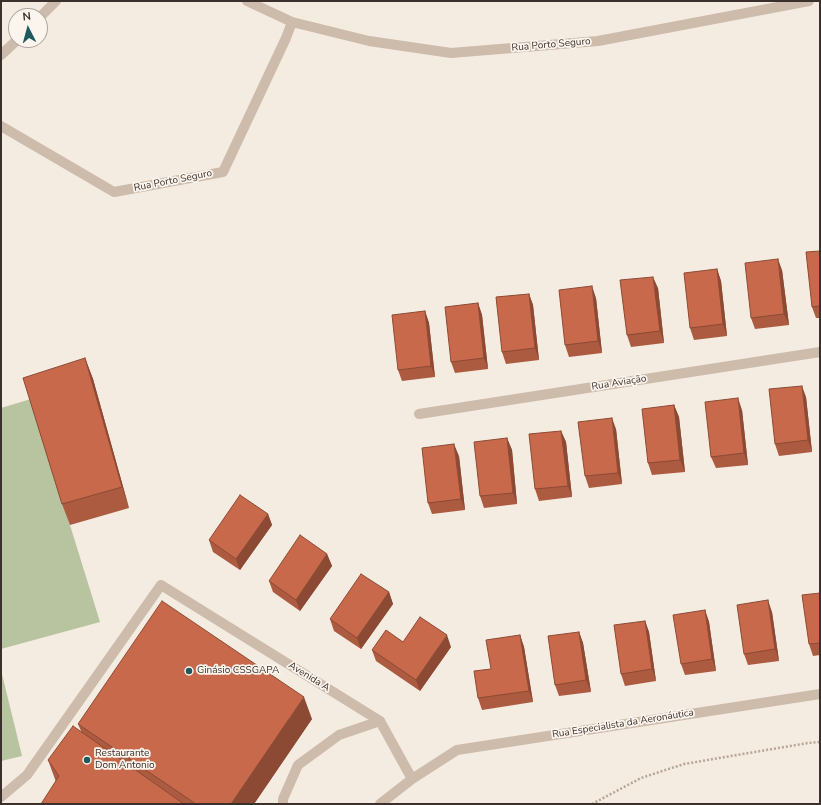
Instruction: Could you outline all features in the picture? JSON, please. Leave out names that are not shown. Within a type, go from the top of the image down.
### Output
[{"type":"street","points":[[48,9],[56,1]]},
{"type":"street","name":"Rua Porto Seguro","points":[[246,1],[292,22],[370,41],[451,53],[598,41],[809,1]]},
{"type":"street","name":"Rua Porto Seguro","points":[[1,126],[114,192],[223,172],[286,38],[292,22]]},
{"type":"street","points":[[1,55],[8,48]]},
{"type":"street","name":"Rua Aviação","points":[[419,414],[820,352]]},
{"type":"street","name":"Avenida A","points":[[1,797],[27,775],[162,585],[380,721],[412,779]]},
{"type":"street","name":"Rua Especialista da Aeronáutica","points":[[380,804],[412,779],[457,750],[820,694]]},
{"type":"street","points":[[283,804],[298,765],[339,735],[380,721]]},
{"type":"path","points":[[592,804],[641,778],[684,764],[820,742]]},
{"type":"green space","points":[[31,399],[100,622],[1,649],[1,408]]},
{"type":"green space","points":[[1,670],[22,756],[1,761]]},
{"type":"building","points":[[820,251],[820,306],[812,307],[806,252]]},
{"type":"building","points":[[778,259],[784,314],[751,318],[745,263]]},
{"type":"building","points":[[717,269],[723,324],[690,328],[684,273]]},
{"type":"building","points":[[653,277],[660,331],[627,335],[620,280]]},
{"type":"building","points":[[592,286],[598,341],[565,345],[559,290]]},
{"type":"building","points":[[529,294],[535,348],[502,352],[496,297]]},
{"type":"building","points":[[478,303],[484,358],[451,362],[445,307]]},
{"type":"building","points":[[425,311],[431,366],[398,370],[392,315]]},
{"type":"building","points":[[85,358],[122,487],[62,504],[23,378]]},
{"type":"building","points":[[802,386],[808,440],[775,444],[769,389]]},
{"type":"building","points":[[738,398],[744,453],[711,457],[705,402]]},
{"type":"building","points":[[674,405],[680,460],[648,463],[642,409]]},
{"type":"building","points":[[612,418],[618,473],[585,476],[578,422]]},
{"type":"building","points":[[561,431],[568,486],[535,489],[529,434]]},
{"type":"building","points":[[507,438],[513,493],[480,496],[474,442]]},
{"type":"building","points":[[454,444],[461,499],[428,503],[422,448]]},
{"type":"building","points":[[240,495],[268,514],[236,559],[209,540]]},
{"type":"building","points":[[300,535],[327,554],[296,600],[269,581]]},
{"type":"building","points":[[361,574],[389,592],[357,638],[330,619]]},
{"type":"building","points":[[820,593],[820,643],[809,644],[802,595]]},
{"type":"building","points":[[768,600],[775,649],[744,654],[737,605]]},
{"type":"building","name":"Ginásio CSSGAPA","points":[[162,601],[304,697],[231,804],[196,804],[78,724]]},
{"type":"building","points":[[705,610],[712,659],[681,664],[673,615]]},
{"type":"building","points":[[420,617],[447,635],[416,680],[372,650],[386,630],[403,642]]},
{"type":"building","points":[[645,621],[652,669],[621,674],[614,625]]},
{"type":"building","points":[[579,632],[586,680],[555,685],[548,636]]},
{"type":"building","points":[[520,635],[529,691],[478,698],[474,671],[491,669],[486,640]]},
{"type":"building","points":[[73,726],[184,804],[41,804],[59,776],[48,760]]},
{"type":"place","name":"Ginásio CSSGAPA","points":[[189,671]]},
{"type":"place","name":"Restaurante Dom Antonio","points":[[87,760]]}]
